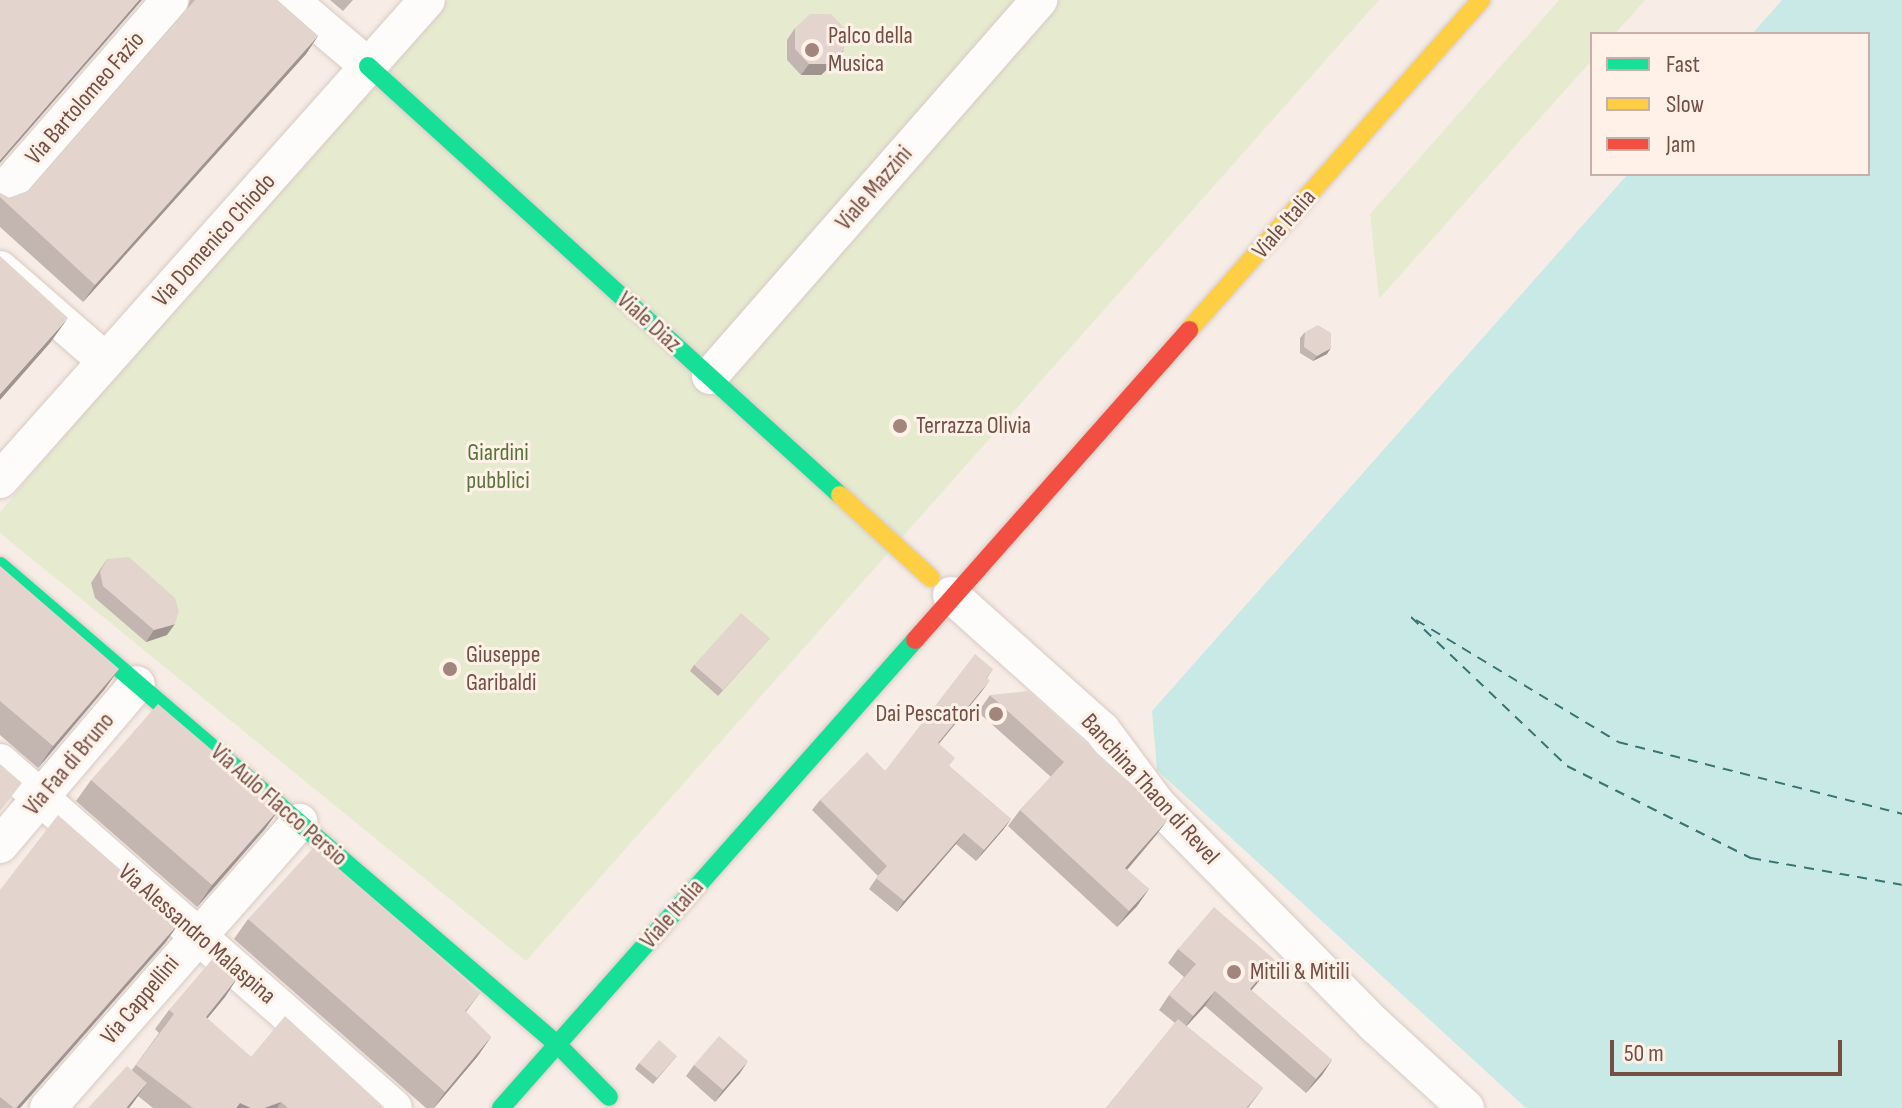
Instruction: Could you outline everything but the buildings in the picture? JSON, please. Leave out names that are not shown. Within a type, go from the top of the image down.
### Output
[{"type":"street","name":"Via Bartolomeo Fazio","points":[[0,195],[170,0]]},
{"type":"street","points":[[290,0],[368,66]]},
{"type":"street","name":"Via Domenico Chiodo","points":[[0,480],[427,0]]},
{"type":"street","name":"Viale Mazzini","points":[[710,376],[1039,0]]},
{"type":"street","name":"Viale Italia","points":[[501,1108],[842,719],[935,582],[1083,444],[1266,246],[1481,0]]},
{"type":"street","name":"Viale Diaz","points":[[368,66],[935,582]]},
{"type":"street","points":[[0,269],[69,334],[106,361]]},
{"type":"street","points":[[1055,449],[1083,444]]},
{"type":"street","name":"Via Aulo Flacco Persio","points":[[0,566],[557,1044],[609,1097]]},
{"type":"street","name":"Banchina Thaon di Revel","points":[[935,582],[1102,730],[1158,805],[1375,1025],[1466,1108]]},
{"type":"street","name":"Via Faa di Bruno","points":[[0,845],[137,684]]},
{"type":"street","points":[[842,719],[846,688]]},
{"type":"street","name":"Via Alessandro Malaspina","points":[[0,762],[394,1108]]},
{"type":"street","name":"Via Cappellini","points":[[48,1108],[197,933],[299,822]]},
{"type":"green space","name":"Giardini pubblici","points":[[448,0],[1379,0],[526,961],[0,533],[0,512],[131,355]]},
{"type":"green space","points":[[1559,0],[1645,0],[1617,32],[1590,32],[1590,62],[1379,299],[1370,214]]},
{"type":"water","points":[[1782,0],[1902,0],[1902,1108],[1526,1108],[1157,770],[1152,711],[1626,176],[1870,176],[1870,32],[1754,32]]},
{"type":"ferry route","points":[[1411,617],[1567,766],[1751,858],[1902,885]]},
{"type":"ferry route","points":[[1416,620],[1618,742],[1902,814]]},
{"type":"traffic: fast","points":[[368,66],[840,495]]},
{"type":"traffic: fast","points":[[0,566],[557,1044],[609,1097]]},
{"type":"traffic: fast","points":[[501,1108],[915,640]]},
{"type":"traffic: slow","points":[[1189,330],[1481,0]]},
{"type":"traffic: slow","points":[[840,495],[931,578]]},
{"type":"traffic: jam","points":[[915,640],[1189,330]]},
{"type":"place","name":"Palco della Musica","points":[[812,50]]},
{"type":"place","name":"Terrazza Olivia","points":[[900,426]]},
{"type":"place","name":"Giuseppe Garibaldi","points":[[450,669]]},
{"type":"place","name":"Dai Pescatori","points":[[996,714]]},
{"type":"place","name":"Mitili & Mitili","points":[[1234,972]]}]
